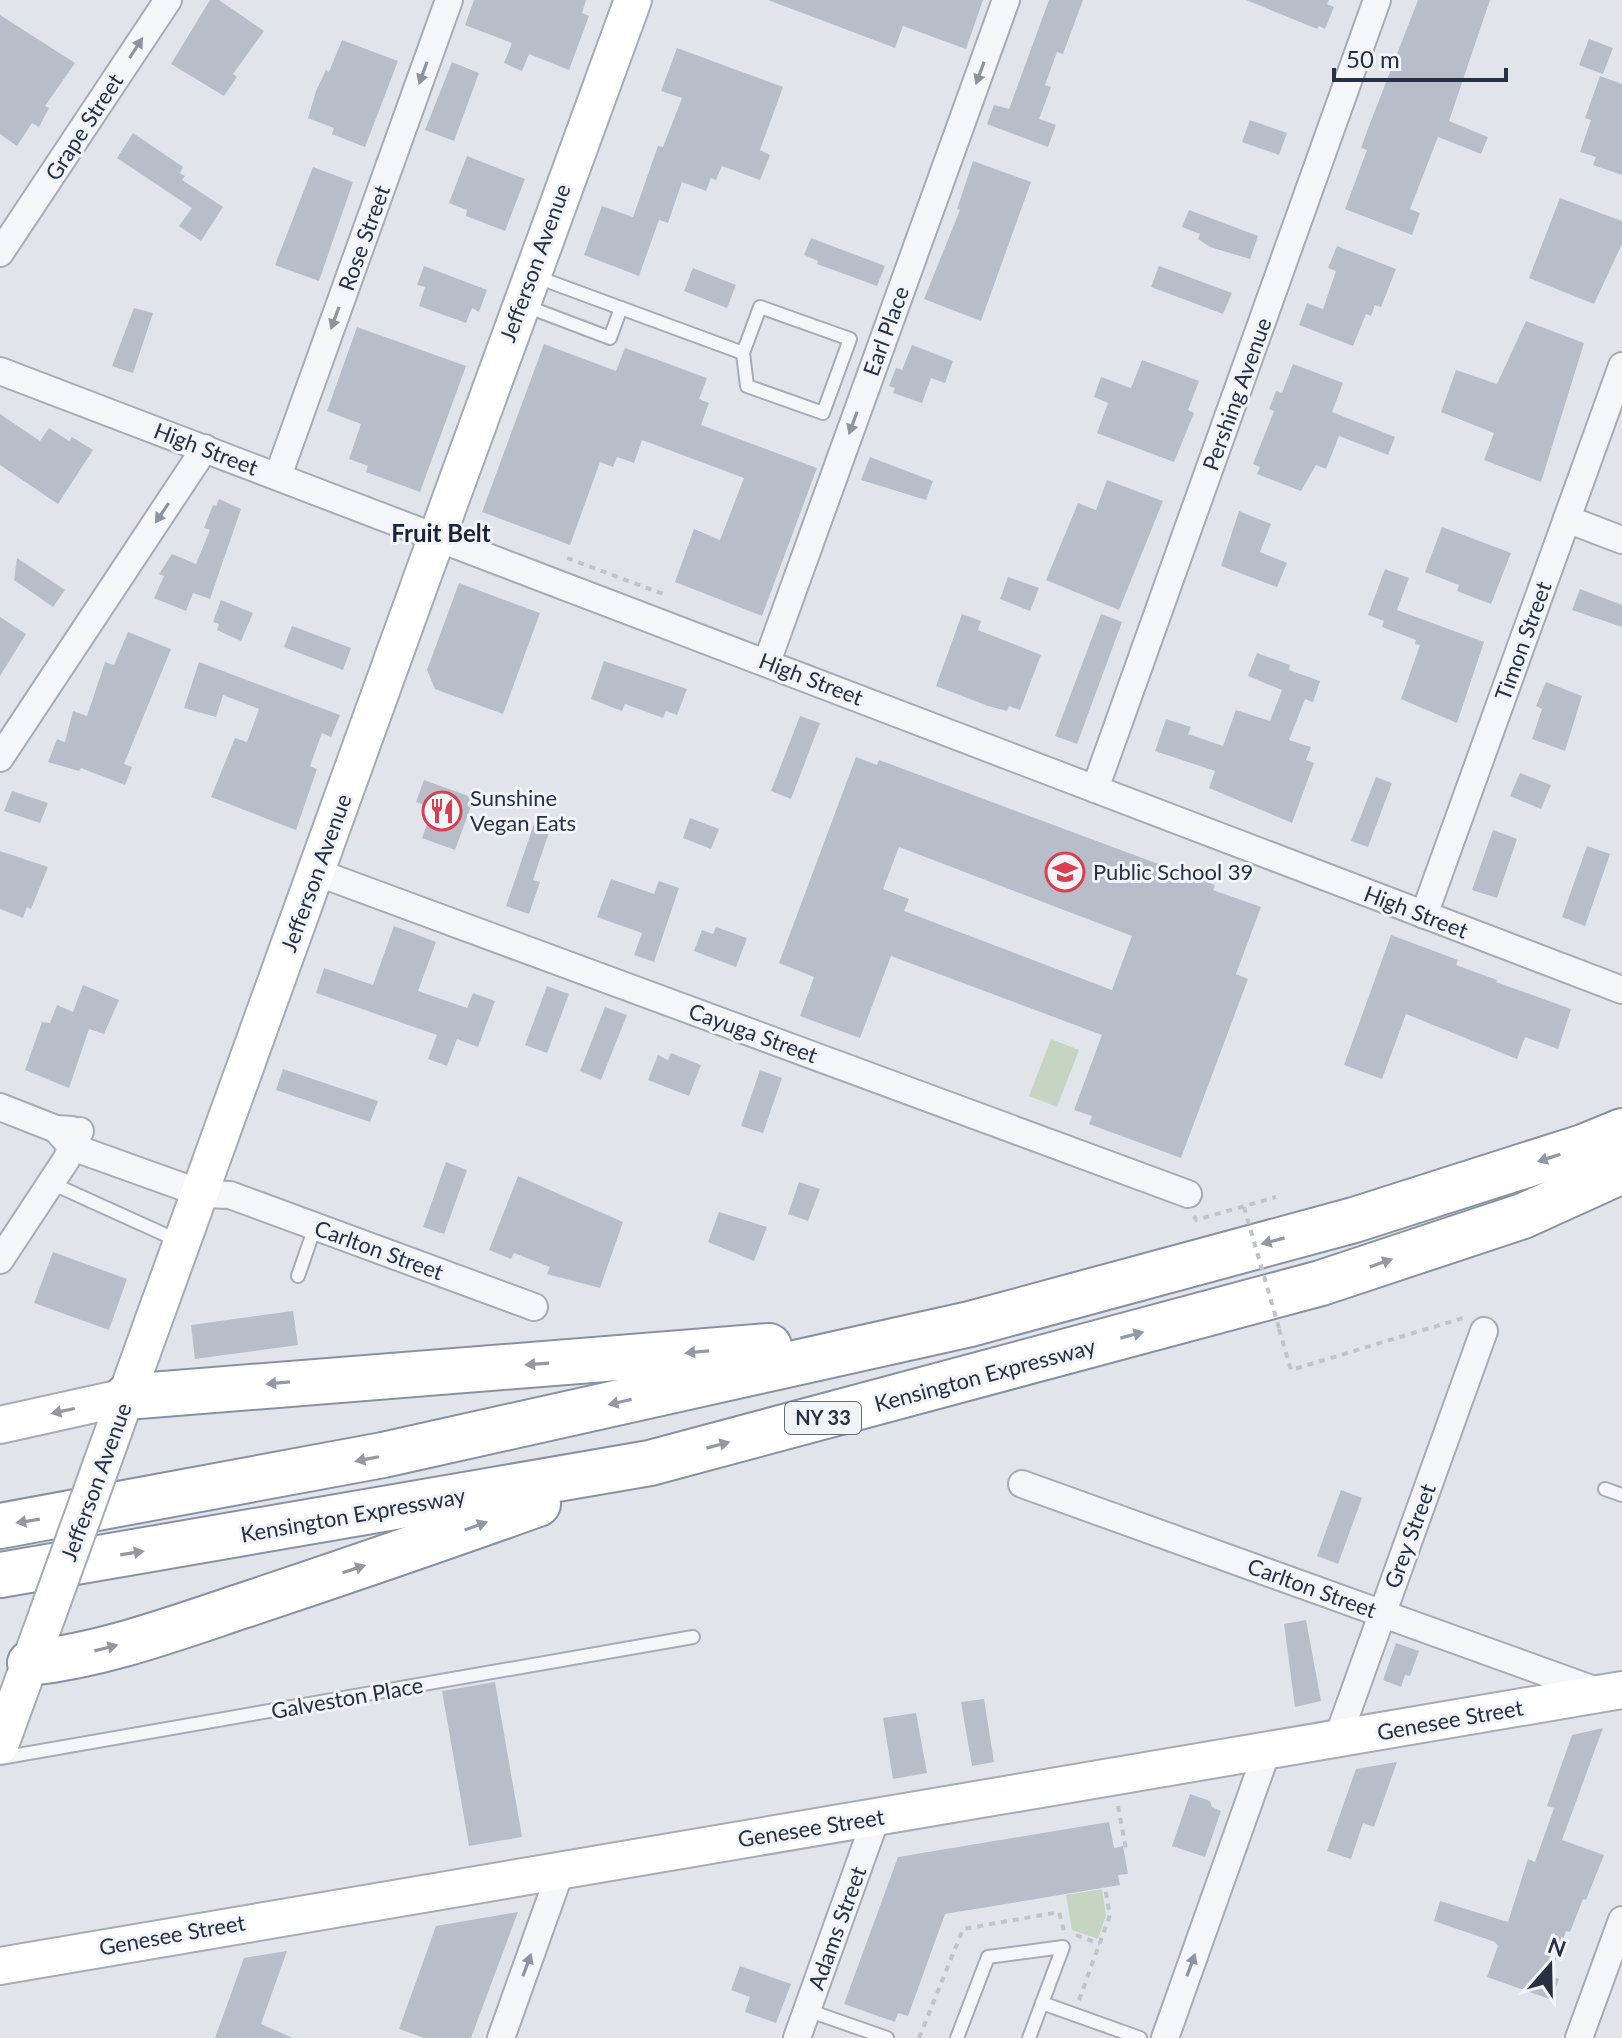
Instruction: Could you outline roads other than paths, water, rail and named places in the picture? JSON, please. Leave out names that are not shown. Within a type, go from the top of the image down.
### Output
[{"type":"highway","points":[[0,1526],[383,1455],[970,1324],[1354,1220],[1583,1147],[1622,1131]]},
{"type":"highway","name":"Kensington Expressway","points":[[0,1575],[650,1463],[1321,1283],[1523,1216],[1622,1171]]},
{"type":"highway","points":[[126,1397],[795,1344],[970,1324]]},
{"type":"highway","points":[[15,1664],[62,1660],[136,1641],[403,1553],[650,1463]]},
{"type":"street","name":"Grape Street","points":[[0,253],[168,0]]},
{"type":"street","name":"Rose Street","points":[[278,476],[449,0]]},
{"type":"street","name":"Jefferson Avenue","points":[[0,1745],[15,1664],[48,1613],[185,1243],[212,1188],[316,872],[525,289],[633,0]]},
{"type":"street","name":"Earl Place","points":[[767,662],[1006,0]]},
{"type":"street","name":"Pershing Avenue","points":[[1095,789],[1377,0]]},
{"type":"street","name":"Timon Street","points":[[1424,915],[1622,366]]},
{"type":"street","name":"High Street","points":[[0,371],[1622,990]]},
{"type":"street","points":[[0,758],[205,448]]},
{"type":"street","points":[[1567,519],[1622,540]]},
{"type":"street","name":"Cayuga Street","points":[[316,872],[1188,1194]]},
{"type":"street","name":"Carlton Street","points":[[0,1107],[69,1136],[534,1307]]},
{"type":"street","points":[[0,1260],[51,1183],[69,1136]]},
{"type":"street","name":"Grey Street","points":[[1337,1740],[1477,1324]]},
{"type":"street","points":[[0,1425],[126,1397]]},
{"type":"street","name":"Carlton Street","points":[[1022,1484],[1382,1613],[1613,1691]]},
{"type":"street","name":"Genesee Street","points":[[0,1966],[562,1867],[876,1818],[1613,1691]]},
{"type":"street","points":[[1165,2038],[1267,1751]]},
{"type":"street","name":"Adams Street","points":[[797,2038],[876,1818]]},
{"type":"street","points":[[501,2038],[562,1867]]},
{"type":"street","points":[[1579,2038],[1622,1920]]},
{"type":"lane","points":[[525,289],[621,308],[743,353]]},
{"type":"lane","points":[[525,289],[610,338],[621,308]]},
{"type":"lane","points":[[760,307],[850,339],[823,413],[747,386],[743,353],[760,307]]},
{"type":"lane","points":[[51,1183],[185,1243]]},
{"type":"lane","points":[[298,1276],[315,1227]]},
{"type":"lane","points":[[1605,1489],[1622,1495]]},
{"type":"lane","name":"Galveston Place","points":[[0,1758],[693,1637]]},
{"type":"lane","points":[[957,2038],[988,1957],[1063,1947],[1029,2038]]},
{"type":"lane","points":[[1042,2003],[1140,2038]]},
{"type":"lane","points":[[807,2010],[887,2038]]},
{"type":"place","name":"Sunshine Vegan Eats","points":[[442,811]]},
{"type":"place","name":"Public School 39","points":[[1065,872]]},
{"type":"district","name":"Fruit Belt","points":[[441,534]]}]
